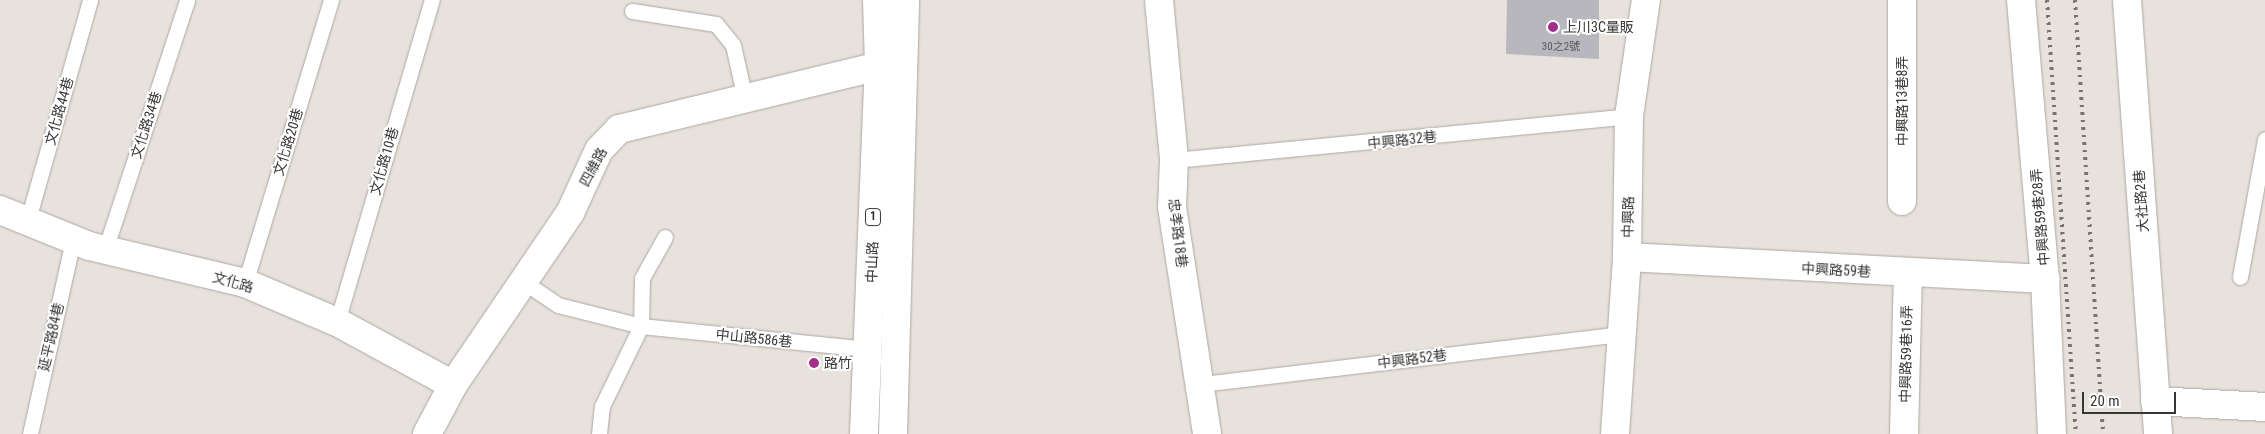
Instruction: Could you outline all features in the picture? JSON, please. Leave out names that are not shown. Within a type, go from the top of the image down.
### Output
[{"type":"street","name":"中山路","points":[[864,434],[880,66],[877,0]]},
{"type":"street","name":"中山路","points":[[893,434],[905,0]]},
{"type":"street","name":"忠孝路18巷","points":[[1159,0],[1174,160],[1172,207],[1202,384],[1208,434]]},
{"type":"street","name":"中興路","points":[[1616,434],[1627,257],[1629,116],[1646,0]]},
{"type":"street","name":"中興路13巷8弄","points":[[1902,0],[1902,201]]},
{"type":"street","name":"中興路59巷28弄","points":[[2021,0],[2045,279],[2052,434]]},
{"type":"street","name":"大社路2巷","points":[[2127,0],[2158,434]]},
{"type":"street","name":"四維路","points":[[427,434],[452,385],[570,213],[599,150],[619,129],[880,66]]},
{"type":"street","name":"文化路","points":[[0,210],[27,223],[105,250],[246,284],[337,322],[452,385]]},
{"type":"street","name":"中興路59巷","points":[[1627,257],[1908,274],[2045,279]]},
{"type":"street","name":"中興路59巷16弄","points":[[1904,434],[1908,274]]},
{"type":"street","points":[[2155,401],[2265,407]]},
{"type":"lane","name":"文化路44巷","points":[[27,223],[90,0]]},
{"type":"lane","name":"文化路34巷","points":[[105,250],[187,0]]},
{"type":"lane","name":"文化路20巷","points":[[246,284],[331,0]]},
{"type":"lane","name":"文化路10巷","points":[[337,322],[432,0]]},
{"type":"lane","points":[[632,12],[716,24],[733,45],[745,99]]},
{"type":"lane","name":"中興路32巷","points":[[1174,160],[1629,116]]},
{"type":"lane","points":[[2240,277],[2265,139]]},
{"type":"lane","points":[[599,434],[602,406],[641,326],[642,278],[664,237]]},
{"type":"lane","name":"延平路84巷","points":[[30,434],[73,240]]},
{"type":"lane","name":"中山路586巷","points":[[524,282],[558,305],[641,326],[868,349]]},
{"type":"lane","name":"中興路52巷","points":[[1202,384],[1623,334]]},
{"type":"building","name":"上川3C量販","points":[[1507,0],[1599,0],[1599,59],[1506,54]]},
{"type":"railway","points":[[2047,0],[2076,434]]},
{"type":"railway","points":[[2075,0],[2103,434]]},
{"type":"place","name":"上川3C量販","points":[[1553,27]]},
{"type":"place","name":"路竹","points":[[814,363]]}]
